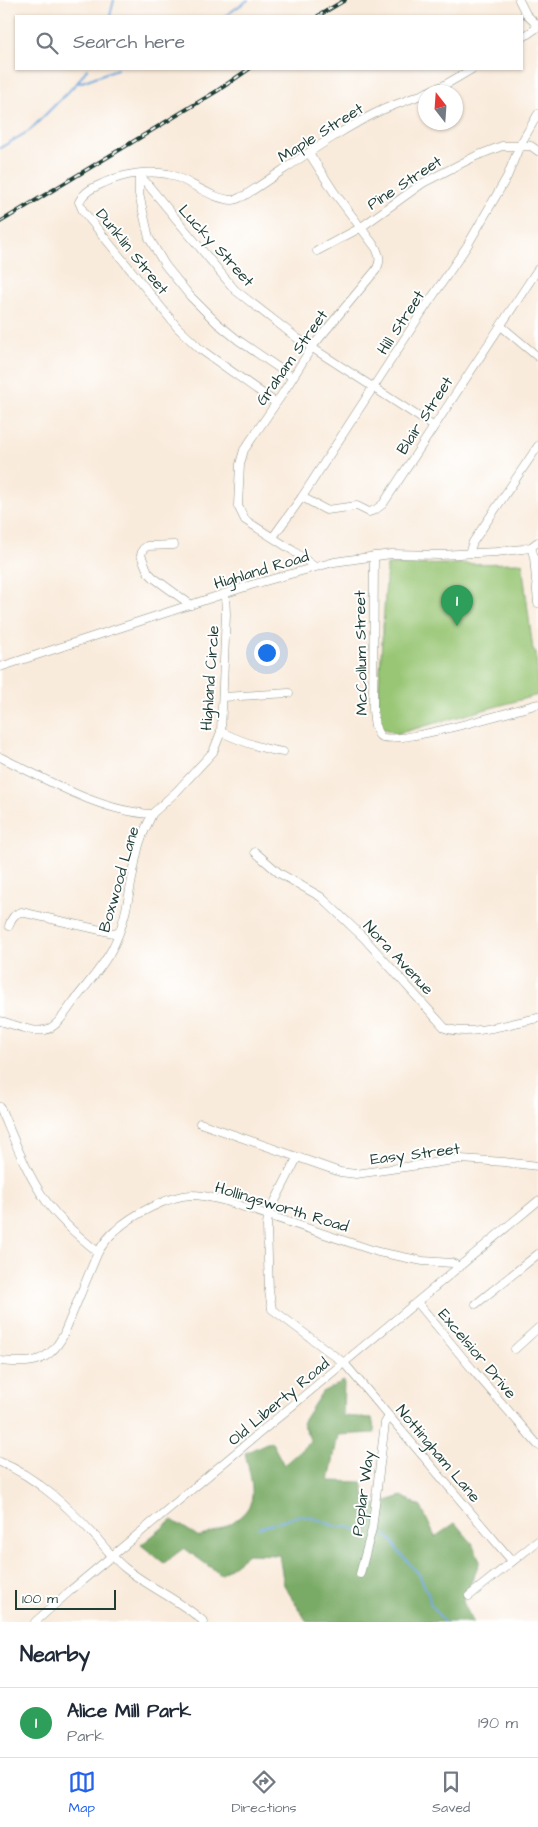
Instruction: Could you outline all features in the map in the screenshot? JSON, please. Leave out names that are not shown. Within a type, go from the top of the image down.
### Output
[{"type":"street","points":[[519,0],[526,14],[538,26],[523,37]]},
{"type":"street","name":"Maple Street","points":[[445,85],[470,70]]},
{"type":"street","name":"Maple Street","points":[[233,200],[244,196],[309,153],[378,113],[418,96]]},
{"type":"street","name":"Hill Street","points":[[273,538],[467,246],[507,177],[520,145],[538,114]]},
{"type":"street","name":"Pine Street","points":[[317,251],[360,228],[423,183],[454,166],[502,146],[532,146],[538,151]]},
{"type":"street","name":"Graham Street","points":[[309,153],[360,228],[376,248],[380,262],[376,270],[312,347],[244,450],[239,474],[238,506],[245,520],[316,567]]},
{"type":"street","points":[[139,174],[139,194],[149,238],[165,265],[190,296],[217,323],[238,340],[292,376]]},
{"type":"street","name":"Lucky Street","points":[[139,174],[235,290],[312,347],[433,426]]},
{"type":"street","name":"Dunklin Street","points":[[233,200],[208,193],[167,174],[139,174],[125,175],[90,189],[83,194],[79,202],[83,211],[177,327],[200,348],[276,404]]},
{"type":"street","name":"Blair Street","points":[[302,497],[326,510],[357,506],[369,512],[383,504],[538,269]]},
{"type":"street","points":[[501,326],[538,357]]},
{"type":"street","points":[[469,553],[473,542],[538,446]]},
{"type":"street","points":[[534,544],[538,603]]},
{"type":"street","name":"Highland Road","points":[[0,668],[225,594],[350,559],[374,556],[496,552],[534,544]]},
{"type":"street","points":[[174,545],[147,546],[141,555],[148,572],[190,605]]},
{"type":"street","name":"McCollum Street","points":[[374,556],[373,710],[376,729],[381,736],[387,739],[415,736],[538,704]]},
{"type":"street","name":"Highland Circle","points":[[152,814],[178,791],[213,752],[221,732],[226,614],[225,594]]},
{"type":"street","points":[[223,696],[288,693]]},
{"type":"street","points":[[221,732],[243,742],[271,751],[283,752]]},
{"type":"street","points":[[0,758],[98,802],[126,810],[152,814]]},
{"type":"street","name":"Boxwood Lane","points":[[0,1021],[33,1030],[50,1028],[61,1018],[92,979],[112,948],[118,934],[129,897],[139,845],[152,814]]},
{"type":"street","name":"Nora Avenue","points":[[255,852],[279,872],[321,897],[364,938],[445,1028],[455,1031],[472,1031],[538,1018]]},
{"type":"street","points":[[9,926],[10,919],[22,912],[118,934]]},
{"type":"street","points":[[0,1108],[34,1181],[47,1202],[77,1235],[98,1252]]},
{"type":"street","name":"Easy Street","points":[[200,1123],[340,1172],[356,1174],[461,1159],[538,1166]]},
{"type":"street","points":[[268,1215],[297,1158]]},
{"type":"street","name":"Hollingsworth Road","points":[[0,1361],[35,1362],[56,1349],[98,1252],[105,1241],[115,1230],[139,1213],[168,1200],[189,1196],[202,1196],[226,1201],[378,1252],[423,1261],[452,1263],[460,1266]]},
{"type":"street","name":"Old Liberty Road","points":[[35,1622],[538,1201]]},
{"type":"street","name":"Nottingham Lane","points":[[268,1215],[266,1226],[269,1291],[272,1309],[344,1363],[512,1561]]},
{"type":"street","points":[[476,1304],[538,1254]]},
{"type":"street","name":"Excelsior Drive","points":[[417,1302],[538,1444]]},
{"type":"street","points":[[515,1349],[538,1328]]},
{"type":"street","name":"Poplar Way","points":[[360,1574],[372,1529],[385,1423],[389,1416]]},
{"type":"street","points":[[0,1462],[12,1467],[36,1483],[95,1536],[112,1556],[140,1579],[181,1603],[204,1622]]},
{"type":"street","points":[[468,1596],[538,1541]]},
{"type":"green space","points":[[522,563],[533,650],[536,653],[538,695],[396,734],[380,727],[378,702],[387,565]]},
{"type":"green space","points":[[344,1381],[343,1416],[372,1418],[375,1433],[338,1435],[329,1481],[362,1482],[367,1507],[402,1496],[421,1507],[435,1537],[455,1523],[473,1544],[480,1561],[463,1602],[473,1622],[307,1622],[284,1585],[279,1555],[248,1554],[221,1575],[184,1548],[164,1563],[141,1545],[172,1520],[199,1537],[224,1527],[239,1517],[246,1511],[252,1496],[251,1480],[245,1453],[271,1441],[284,1465],[311,1441],[302,1423],[322,1392]]},
{"type":"waterway","points":[[110,15],[114,0]]},
{"type":"waterway","points":[[226,15],[248,0]]},
{"type":"waterway","points":[[0,148],[29,131],[77,83],[86,70]]},
{"type":"waterway","points":[[79,83],[114,70]]},
{"type":"waterway","points":[[258,1528],[297,1516],[311,1517],[337,1527],[345,1526],[359,1530]]},
{"type":"waterway","points":[[382,1533],[391,1539],[398,1551],[419,1574],[429,1596],[430,1603],[444,1622]]},
{"type":"railway","points":[[320,15],[345,0]]},
{"type":"railway","points":[[0,222],[217,91],[248,70]]},
{"type":"place","name":"Alice Mill Park","points":[[457,626]]}]
